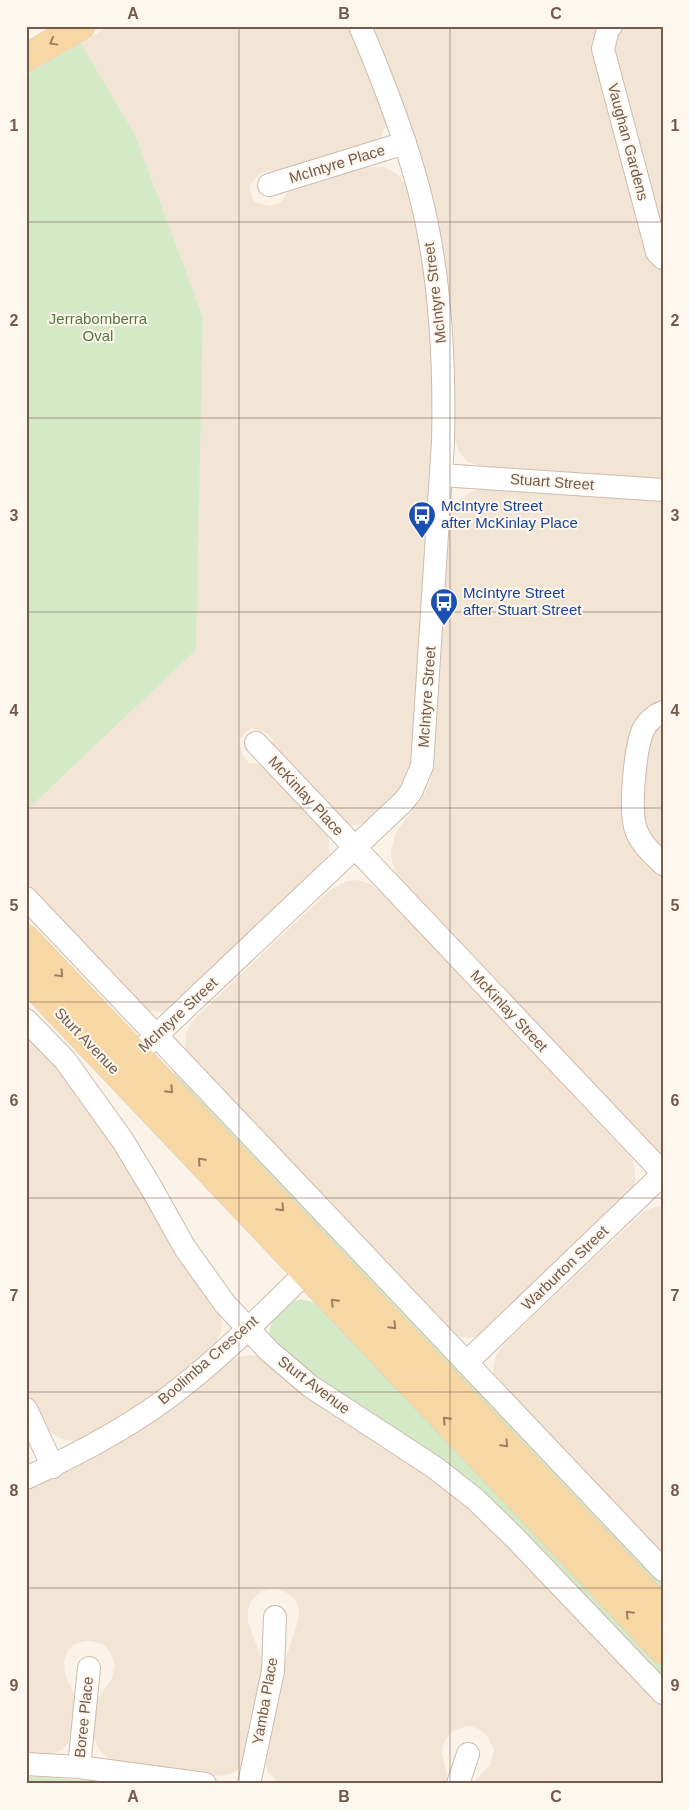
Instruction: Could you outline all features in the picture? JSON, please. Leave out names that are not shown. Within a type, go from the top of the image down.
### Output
[{"type":"main road","points":[[26,58],[81,26]]},
{"type":"main road","name":"Sturt Avenue","points":[[26,939],[127,1064],[315,1263],[663,1650]]},
{"type":"main road","name":"Sturt Avenue","points":[[26,977],[127,1064]]},
{"type":"main road","name":"Sturt Avenue","points":[[315,1263],[663,1611]]},
{"type":"street","name":"McIntyre Street","points":[[127,1064],[403,802],[411,792],[422,766],[441,475],[444,394],[441,339],[428,232],[419,192],[405,143],[360,26]]},
{"type":"street","name":"Vaughan Gardens","points":[[611,26],[608,29],[603,49],[657,252],[663,258]]},
{"type":"street","name":"McIntyre Place","points":[[269,185],[405,143]]},
{"type":"street","name":"Stuart Street","points":[[441,475],[663,490]]},
{"type":"street","points":[[663,712],[651,719],[644,728],[638,744],[634,804],[636,830],[643,842],[663,864]]},
{"type":"street","name":"McKinlay Place","points":[[256,743],[355,848]]},
{"type":"street","name":"McKinlay Street","points":[[355,848],[663,1174]]},
{"type":"street","points":[[26,898],[663,1570]]},
{"type":"street","name":"Sturt Avenue","points":[[26,1020],[65,1060],[118,1133],[185,1248],[225,1304],[269,1351],[310,1386],[434,1466],[475,1499],[516,1539],[663,1693]]},
{"type":"street","name":"Warburton Street","points":[[466,1363],[663,1174]]},
{"type":"street","name":"Boolimba Crescent","points":[[26,1478],[96,1444],[139,1418],[183,1386],[248,1328],[315,1263]]},
{"type":"street","points":[[26,1409],[53,1466]]},
{"type":"street","name":"Yamba Place","points":[[249,1784],[273,1671],[275,1617]]},
{"type":"street","name":"Boree Place","points":[[79,1767],[89,1668]]},
{"type":"street","points":[[458,1784],[468,1754]]},
{"type":"street","points":[[26,1764],[79,1767],[205,1784]]},
{"type":"shaded area","points":[[109,26],[350,26],[386,120],[380,140],[280,175],[270,170],[261,173],[249,186],[254,202],[270,206],[280,203],[289,190],[366,167],[383,167],[401,178],[407,189],[422,255],[429,308],[435,423],[410,779],[370,822],[356,825],[345,824],[272,747],[273,739],[266,733],[251,728],[239,740],[243,756],[249,763],[262,764],[326,830],[329,840],[329,854],[326,862],[169,1010],[158,1012],[148,1011],[26,890],[26,811],[195,651],[203,317],[135,135],[81,43]]},
{"type":"shaded area","points":[[371,26],[602,26],[658,266],[663,270],[663,480],[479,466],[468,462],[459,452],[454,437],[453,371]]},
{"type":"shaded area","points":[[623,26],[663,26],[663,249],[612,50]]},
{"type":"shaded area","points":[[477,490],[663,501],[663,707],[658,709],[627,819],[663,874],[663,1160],[397,875],[392,863],[391,851],[396,832],[423,797],[433,771],[450,518],[458,501],[470,492]]},
{"type":"shaded area","points":[[663,722],[663,853],[646,836],[642,819],[648,739]]},
{"type":"shaded area","points":[[358,880],[372,885],[385,896],[625,1151],[632,1159],[635,1169],[635,1184],[631,1192],[481,1335],[469,1338],[453,1336],[185,1049],[186,1033],[195,1018],[330,890],[347,881]]},
{"type":"shaded area","points":[[26,1031],[93,1110],[219,1311],[222,1323],[221,1333],[215,1345],[171,1383],[106,1427],[77,1441],[61,1439],[47,1430],[26,1390]]},
{"type":"shaded area","points":[[663,1206],[663,1561],[494,1376],[493,1369],[496,1355],[510,1338],[642,1213],[651,1208]]},
{"type":"shaded area","points":[[250,1355],[260,1356],[464,1500],[663,1703],[663,1784],[472,1784],[490,1765],[494,1750],[488,1737],[479,1729],[470,1726],[453,1731],[444,1742],[442,1753],[449,1784],[279,1784],[268,1772],[265,1757],[280,1676],[298,1621],[299,1611],[297,1602],[289,1594],[275,1589],[262,1591],[251,1601],[248,1610],[248,1621],[266,1672],[244,1765],[239,1770],[227,1775],[215,1776],[113,1761],[104,1755],[97,1746],[93,1736],[94,1704],[112,1678],[115,1665],[109,1650],[102,1644],[92,1641],[84,1641],[74,1645],[67,1652],[64,1660],[65,1674],[78,1703],[71,1739],[63,1749],[54,1753],[26,1755],[26,1490],[70,1470],[113,1447],[229,1361]]},
{"type":"green space","name":"Jerrabomberra Oval","points":[[81,43],[135,135],[203,317],[196,642],[195,651],[26,811],[26,75]]},
{"type":"green space","points":[[176,1071],[663,1580],[663,1598],[172,1075]]},
{"type":"green space","points":[[301,1299],[315,1303],[323,1309],[663,1663],[663,1682],[522,1534],[312,1378],[269,1336],[272,1324],[279,1313],[289,1304]]},
{"type":"green space","points":[[26,1776],[119,1783],[26,1784]]},
{"type":"place","name":"McIntyre Street after McKinlay Place","points":[[422,539]]},
{"type":"place","name":"McIntyre Street after Stuart Street","points":[[444,626]]}]
